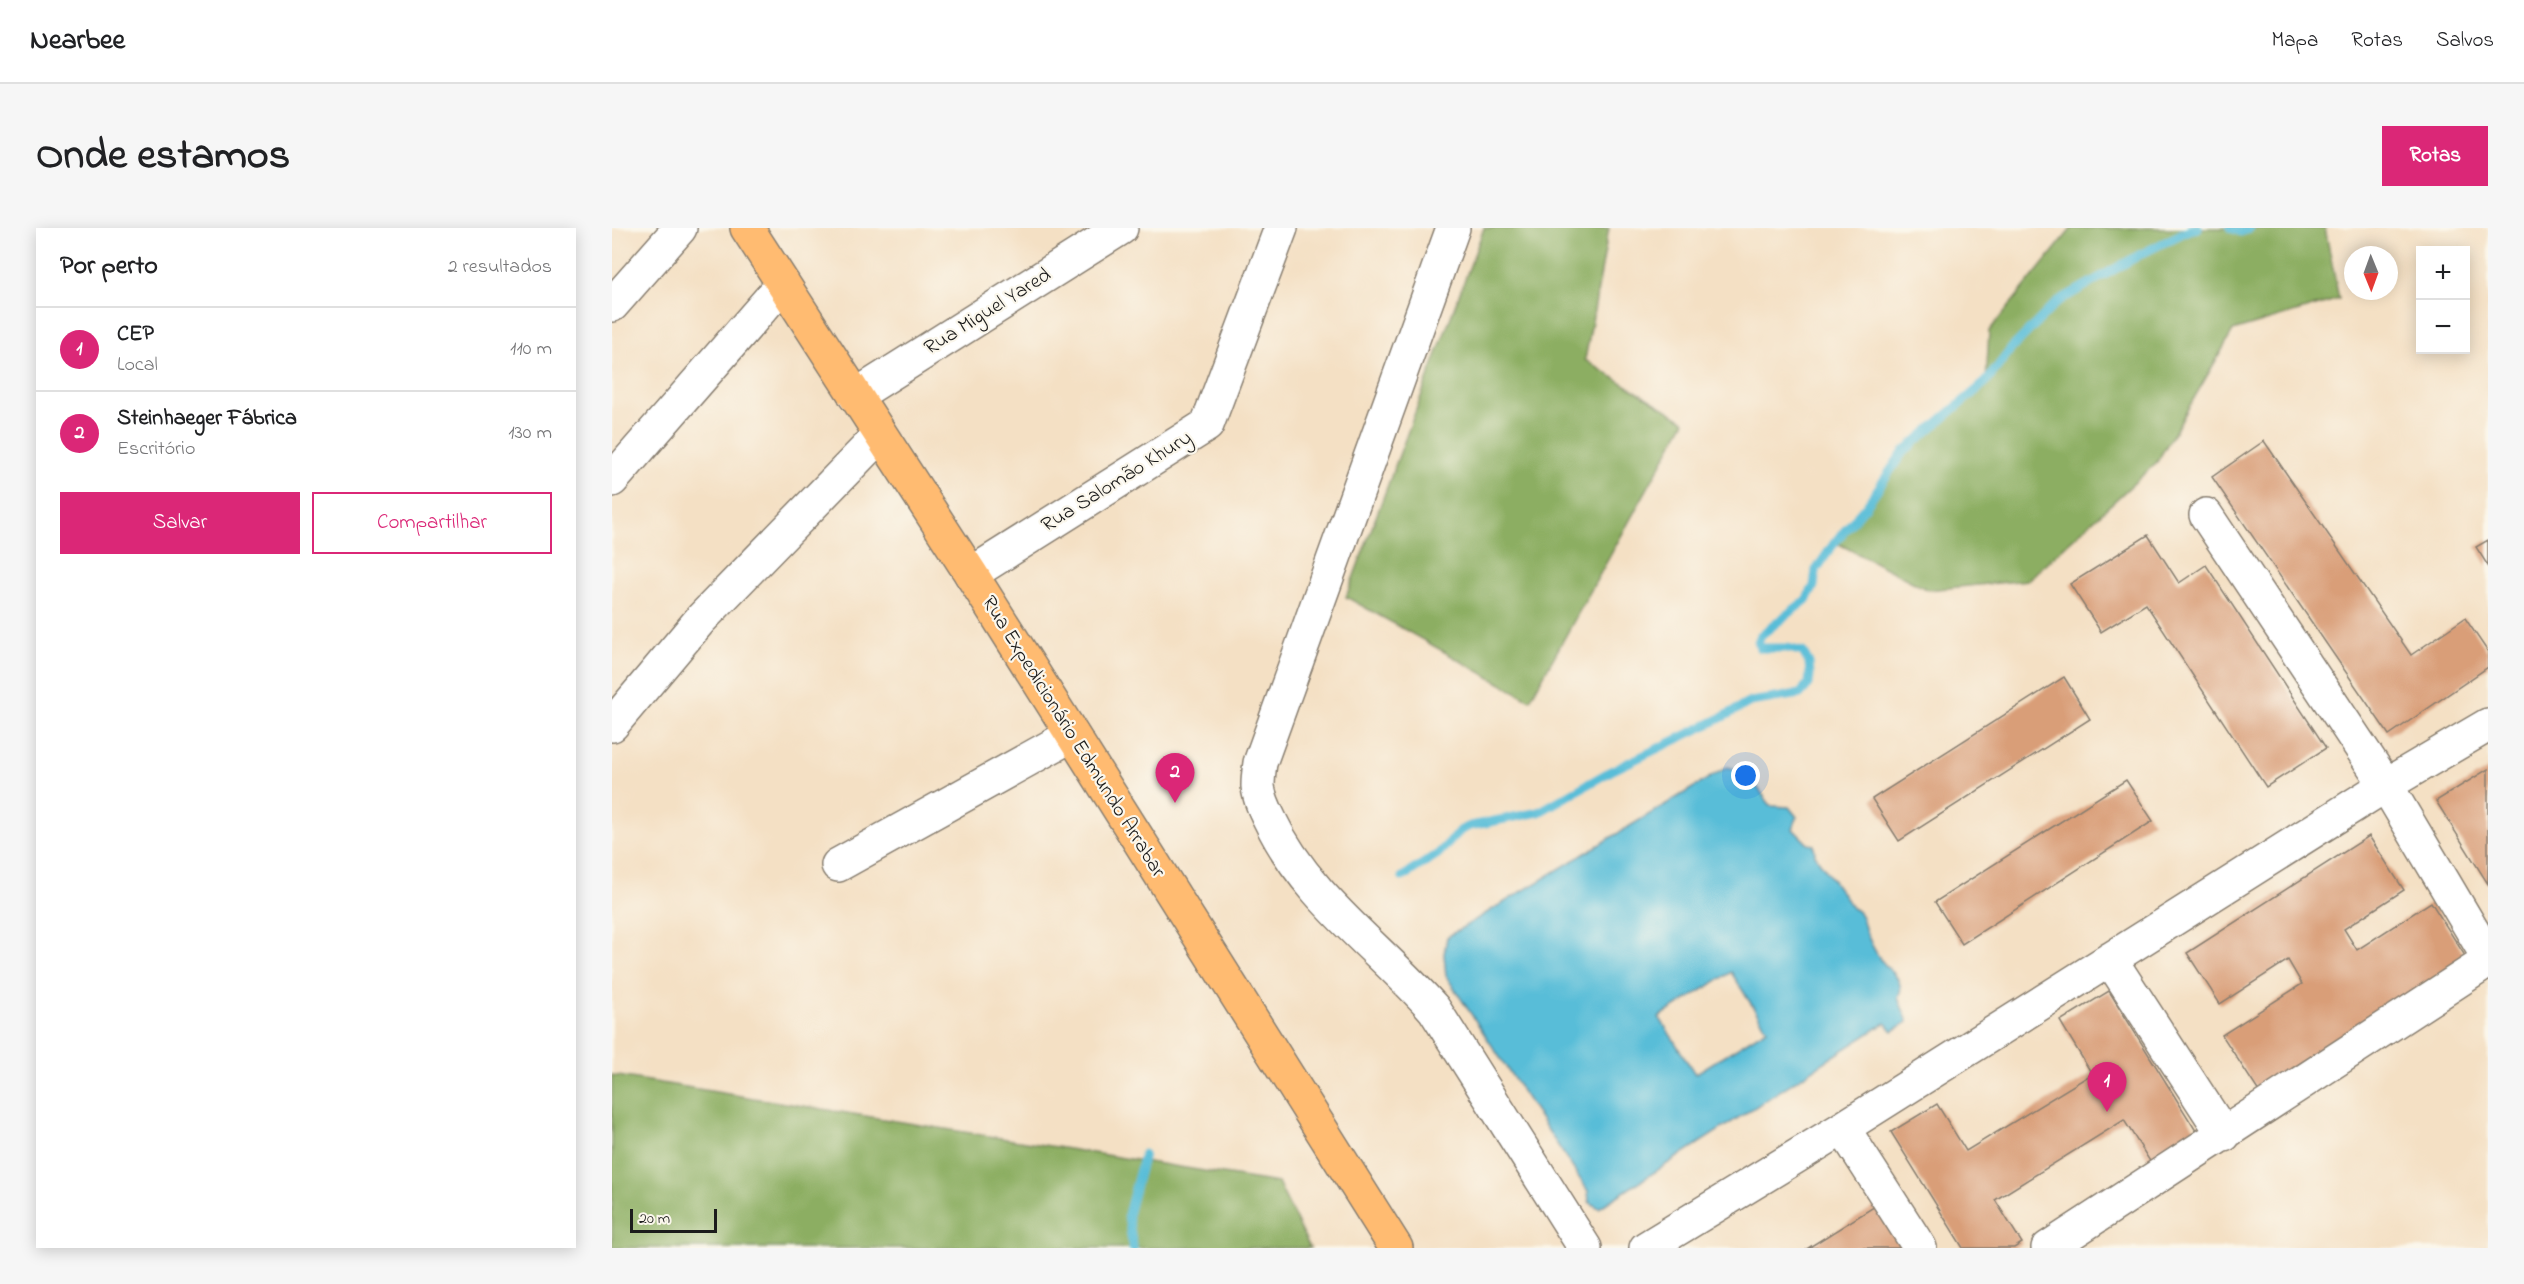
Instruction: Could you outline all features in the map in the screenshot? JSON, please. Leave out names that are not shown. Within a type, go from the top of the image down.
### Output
[{"type":"highway","name":"Rua Expedicionário Edmundo Arrabar","points":[[747,228],[971,574],[1396,1248]]},
{"type":"street","points":[[612,305],[680,228]]},
{"type":"street","name":"Rua Miguel Yared","points":[[855,396],[1121,228]]},
{"type":"street","name":"Rua Salomão Khury","points":[[971,574],[1207,426],[1281,228]]},
{"type":"street","points":[[1453,228],[1260,763],[1258,787],[1275,830],[1294,861],[1321,894],[1409,980],[1434,1009],[1585,1248]]},
{"type":"street","points":[[612,480],[783,284]]},
{"type":"street","points":[[612,725],[701,619],[880,435]]},
{"type":"street","points":[[2048,1248],[2224,1135],[2488,959],[2385,785],[2206,515]]},
{"type":"street","points":[[1646,1248],[1843,1128],[2385,785],[2488,725]]},
{"type":"street","points":[[838,865],[1072,735]]},
{"type":"street","points":[[2110,959],[2224,1135]]},
{"type":"street","points":[[1843,1128],[1920,1248]]},
{"type":"green space","points":[[1484,228],[1609,228],[1585,360],[1685,421],[1530,700],[1346,597]]},
{"type":"green space","points":[[2072,228],[2325,228],[2339,299],[2233,331],[2157,462],[2028,580],[1928,590],[1835,542],[1866,506],[1903,452],[1986,382],[1989,331]]},
{"type":"green space","points":[[612,1075],[1278,1183],[1310,1248],[612,1248]]},
{"type":"water","points":[[1727,767],[1746,772],[1771,806],[1789,807],[1797,817],[1793,829],[1808,844],[1814,845],[1815,855],[1852,908],[1859,913],[1876,951],[1898,979],[1901,988],[1898,998],[1908,1022],[1893,1031],[1885,1023],[1599,1208],[1589,1202],[1588,1191],[1446,976],[1444,954],[1447,937]],"holes":[[[1731,972],[1767,1029],[1695,1074],[1659,1017]]]},
{"type":"building","points":[[2264,441],[2411,655],[2465,618],[2488,652],[2488,667],[2389,735],[2212,477]]},
{"type":"building","points":[[2148,535],[2179,583],[2206,565],[2326,748],[2266,787],[2146,604],[2101,632],[2070,584]]},
{"type":"building","points":[[2488,540],[2488,566],[2476,547]]},
{"type":"building","points":[[2064,677],[2090,719],[1899,841],[1872,799]]},
{"type":"building","points":[[2488,769],[2488,884],[2436,801]]},
{"type":"building","points":[[2126,780],[2153,821],[1962,944],[1935,902]]},
{"type":"building","points":[[2369,836],[2404,890],[2344,929],[2357,950],[2431,902],[2467,959],[2259,1092],[2222,1035],[2302,984],[2288,960],[2220,1004],[2187,953]]},
{"type":"building","points":[[2109,991],[2198,1134],[2151,1163],[2124,1120],[1995,1200],[2022,1243],[2014,1248],[1963,1248],[1891,1132],[1937,1104],[1966,1151],[2092,1074],[2060,1021]]},
{"type":"building","points":[[1880,1203],[1908,1248],[1808,1248]]},
{"type":"waterway","points":[[1402,877],[1438,854],[1461,830],[1470,826],[1539,812],[1611,771],[1750,702],[1800,694],[1809,684],[1810,674],[1809,663],[1803,652],[1788,648],[1760,648],[1758,642],[1761,635],[1806,600],[1814,586],[1816,570],[1835,542],[1866,506],[1903,452],[1986,382],[2011,349],[2057,302],[2141,254],[2189,230],[2198,228]]},
{"type":"waterway","points":[[2231,228],[2241,232],[2250,228]]},
{"type":"waterway","points":[[1133,1248],[1128,1215],[1144,1154]]},
{"type":"place","name":"Steinhaeger Fábrica","points":[[1175,803]]},
{"type":"place","name":"CEP","points":[[2107,1112]]}]
